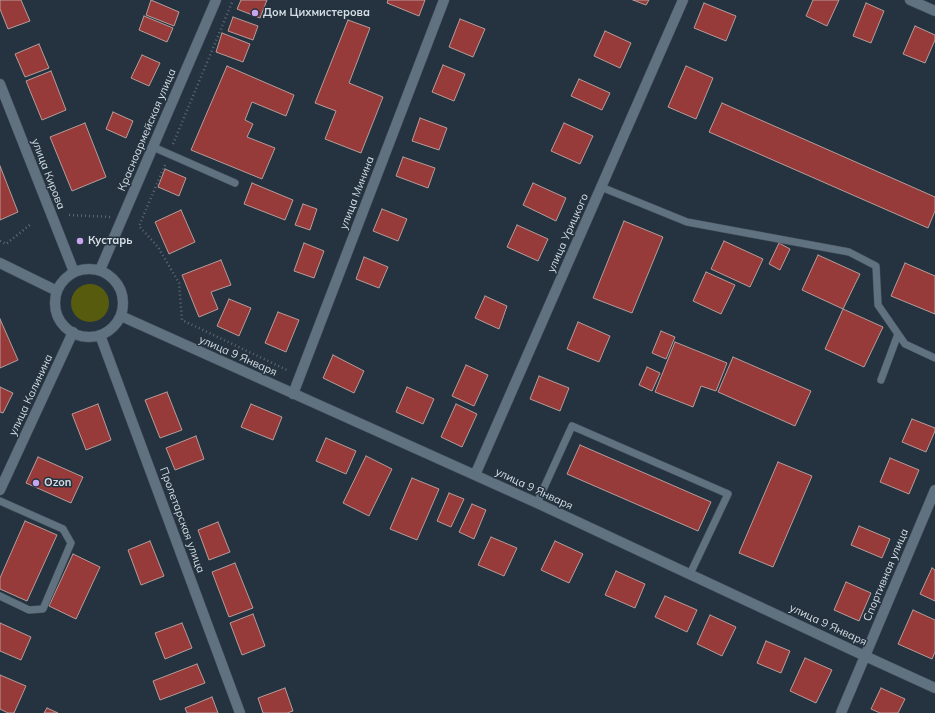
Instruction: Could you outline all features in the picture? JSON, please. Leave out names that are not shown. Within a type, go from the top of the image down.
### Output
[{"type":"street","name":"Красноармейская улица","points":[[100,270],[216,0]]},
{"type":"street","name":"улица Минина","points":[[293,394],[444,0]]},
{"type":"street","name":"улица Урицкого","points":[[475,475],[683,0]]},
{"type":"street","points":[[910,0],[935,11]]},
{"type":"street","name":"улица Кирова","points":[[0,84],[74,272]]},
{"type":"street","points":[[0,263],[57,291]]},
{"type":"street","points":[[87,268],[100,270],[110,275],[118,283],[122,294],[123,305],[121,316],[112,328],[100,335],[91,337],[82,336],[65,327],[60,319],[56,310],[55,301],[57,291],[67,277],[74,272],[87,268]]},
{"type":"street","name":"улица 9 Января","points":[[121,316],[537,503],[935,688]]},
{"type":"street","name":"улица Калинина","points":[[0,490],[73,332]]},
{"type":"street","name":"Пролетарская улица","points":[[100,335],[240,713]]},
{"type":"street","name":"Спортивная улица","points":[[841,713],[935,490]]},
{"type":"lane","points":[[153,147],[235,183]]},
{"type":"lane","points":[[601,186],[687,222],[849,252],[876,266],[878,305],[905,344],[935,358]]},
{"type":"lane","points":[[881,380],[898,334]]},
{"type":"lane","points":[[537,503],[572,426],[728,494],[690,574]]},
{"type":"lane","points":[[0,502],[63,529],[71,543],[43,609],[29,610],[0,596]]},
{"type":"path","points":[[233,0],[139,226],[158,247],[179,283],[182,320],[293,373]]},
{"type":"path","points":[[69,214],[111,217]]},
{"type":"path","points":[[0,241],[6,244],[31,224]]},
{"type":"shaded area","points":[[86,284],[94,284],[104,289],[108,296],[108,310],[104,317],[94,322],[86,322],[76,317],[74,314],[71,307],[71,299],[76,289],[79,287]]},
{"type":"building","points":[[0,0],[21,0],[30,21],[8,29],[0,9]]},
{"type":"building","points":[[151,0],[179,12],[174,26],[146,15]]},
{"type":"building","name":"Дом Цихмистерова","points":[[241,0],[267,0],[260,18],[237,9]]},
{"type":"building","points":[[388,0],[425,0],[419,16],[387,3]]},
{"type":"building","points":[[633,0],[649,0],[646,5]]},
{"type":"building","points":[[813,0],[839,0],[827,26],[806,16]]},
{"type":"building","points":[[704,3],[736,16],[726,41],[694,28]]},
{"type":"building","points":[[866,3],[884,11],[871,43],[853,36]]},
{"type":"building","points":[[144,16],[173,28],[167,42],[139,30]]},
{"type":"building","points":[[233,17],[258,26],[253,40],[228,31]]},
{"type":"building","points":[[460,19],[485,29],[473,57],[449,47]]},
{"type":"building","points":[[348,20],[370,28],[349,83],[383,97],[361,153],[325,139],[336,111],[315,103]]},
{"type":"building","points":[[915,26],[935,35],[935,40],[925,63],[903,54]]},
{"type":"building","points":[[605,31],[631,43],[620,68],[594,56]]},
{"type":"building","points":[[222,33],[250,44],[243,62],[216,52]]},
{"type":"building","points":[[39,44],[49,68],[25,77],[15,54]]},
{"type":"building","points":[[142,55],[160,63],[149,86],[131,78]]},
{"type":"building","points":[[443,65],[465,74],[454,101],[432,92]]},
{"type":"building","points":[[227,66],[294,95],[286,116],[252,102],[245,120],[253,124],[247,137],[275,148],[262,179],[191,150]]},
{"type":"building","points":[[686,66],[713,78],[696,119],[668,107]]},
{"type":"building","points":[[51,71],[66,110],[42,120],[26,81]]},
{"type":"building","points":[[579,79],[610,93],[602,110],[571,96]]},
{"type":"building","points":[[722,103],[935,197],[935,211],[928,228],[709,132]]},
{"type":"building","points":[[113,112],[133,121],[126,138],[106,129]]},
{"type":"building","points":[[420,118],[447,128],[439,150],[412,141]]},
{"type":"building","points":[[85,123],[106,177],[72,191],[50,137]]},
{"type":"building","points":[[564,123],[593,136],[580,164],[551,151]]},
{"type":"building","points":[[403,157],[435,168],[428,188],[396,176]]},
{"type":"building","points":[[0,166],[18,212],[0,220]]},
{"type":"building","points":[[165,169],[186,178],[179,196],[158,187]]},
{"type":"building","points":[[252,183],[293,200],[285,220],[244,204]]},
{"type":"building","points":[[533,183],[566,198],[556,221],[523,205]]},
{"type":"building","points":[[303,204],[317,209],[310,230],[295,225]]},
{"type":"building","points":[[382,209],[407,219],[398,241],[373,231]]},
{"type":"building","points":[[181,210],[195,242],[169,254],[155,222]]},
{"type":"building","points":[[624,221],[663,237],[632,313],[593,298]]},
{"type":"building","points":[[517,225],[548,239],[538,261],[507,247]]},
{"type":"building","points":[[724,241],[763,259],[750,287],[711,269]]},
{"type":"building","points":[[304,243],[324,251],[314,278],[294,271]]},
{"type":"building","points":[[779,243],[790,249],[780,270],[769,264]]},
{"type":"building","points":[[818,255],[860,274],[843,309],[802,290]]},
{"type":"building","points":[[364,257],[388,267],[379,288],[356,279]]},
{"type":"building","points":[[221,260],[231,285],[211,292],[218,309],[199,317],[182,275]]},
{"type":"building","points":[[905,263],[935,276],[935,314],[891,296]]},
{"type":"building","points":[[706,272],[735,285],[721,314],[693,301]]},
{"type":"building","points":[[485,296],[507,306],[499,329],[475,318]]},
{"type":"building","points":[[229,299],[251,308],[239,336],[217,326]]},
{"type":"building","points":[[843,309],[883,327],[864,367],[825,349]]},
{"type":"building","points":[[278,312],[299,320],[286,352],[265,343]]},
{"type":"building","points":[[0,319],[18,360],[0,368]]},
{"type":"building","points":[[578,322],[610,336],[599,362],[567,349]]},
{"type":"building","points":[[661,331],[675,337],[666,359],[652,353]]},
{"type":"building","points":[[675,342],[727,363],[716,391],[701,386],[693,407],[655,392]]},
{"type":"building","points":[[333,355],[364,371],[354,393],[323,378]]},
{"type":"building","points":[[733,357],[811,391],[795,426],[718,392]]},
{"type":"building","points":[[466,365],[488,375],[474,406],[452,396]]},
{"type":"building","points":[[647,367],[660,373],[652,391],[639,385]]},
{"type":"building","points":[[539,376],[569,388],[560,411],[530,399]]},
{"type":"building","points":[[0,387],[13,393],[3,413],[0,412]]},
{"type":"building","points":[[407,387],[434,399],[423,424],[396,412]]},
{"type":"building","points":[[167,392],[182,430],[160,438],[145,400]]},
{"type":"building","points":[[98,404],[111,440],[86,450],[72,414]]},
{"type":"building","points":[[251,404],[282,417],[273,440],[241,427]]},
{"type":"building","points":[[456,404],[477,414],[462,447],[441,437]]},
{"type":"building","points":[[912,419],[935,428],[926,452],[902,442]]},
{"type":"building","points":[[196,436],[204,459],[175,470],[166,448]]},
{"type":"building","points":[[326,438],[356,451],[346,474],[316,461]]},
{"type":"building","points":[[580,445],[711,502],[698,531],[567,474]]},
{"type":"building","points":[[366,456],[392,469],[369,516],[343,503]]},
{"type":"building","points":[[38,457],[83,477],[71,503],[26,483]]},
{"type":"building","points":[[890,458],[919,470],[909,494],[880,482]]},
{"type":"building","points":[[778,462],[812,476],[773,567],[739,553]]},
{"type":"building","points":[[412,478],[439,489],[417,540],[390,529]]},
{"type":"building","points":[[449,493],[464,499],[451,527],[437,521]]},
{"type":"building","points":[[472,504],[486,510],[474,539],[459,532]]},
{"type":"building","points":[[25,521],[57,535],[27,601],[0,589],[0,578]]},
{"type":"building","points":[[218,522],[230,552],[209,560],[198,530]]},
{"type":"building","points":[[859,526],[890,539],[882,558],[851,545]]},
{"type":"building","points":[[491,537],[517,548],[504,576],[478,565]]},
{"type":"building","points":[[150,541],[164,576],[141,585],[128,550]]},
{"type":"building","points":[[555,541],[583,554],[569,583],[541,570]]},
{"type":"building","points":[[73,554],[100,567],[76,619],[49,606]]},
{"type":"building","points":[[235,563],[253,608],[229,617],[212,572]]},
{"type":"building","points":[[932,568],[935,570],[935,601],[920,594]]},
{"type":"building","points":[[616,571],[645,584],[635,608],[605,595]]},
{"type":"building","points":[[846,582],[871,593],[859,621],[834,610]]},
{"type":"building","points":[[665,596],[697,610],[687,632],[655,617]]},
{"type":"building","points":[[913,610],[935,620],[935,652],[932,659],[898,644]]},
{"type":"building","points":[[253,614],[265,646],[242,655],[230,623]]},
{"type":"building","points":[[710,615],[736,627],[722,656],[697,644]]},
{"type":"building","points":[[0,623],[31,637],[21,660],[0,651]]},
{"type":"building","points":[[182,623],[192,648],[165,659],[155,633]]},
{"type":"building","points":[[766,641],[790,651],[781,673],[757,663]]},
{"type":"building","points":[[805,658],[832,670],[816,703],[790,691]]},
{"type":"building","points":[[197,664],[205,683],[160,700],[153,681]]},
{"type":"building","points":[[0,675],[26,686],[14,713],[8,713],[0,709]]},
{"type":"building","points":[[285,688],[293,711],[287,713],[263,713],[258,698]]},
{"type":"building","points":[[881,688],[905,699],[898,713],[880,713],[871,709]]},
{"type":"building","points":[[212,697],[218,713],[187,713],[185,708]]},
{"type":"building","points":[[47,708],[58,713],[44,713]]},
{"type":"place","name":"Дом Цихмистерова","points":[[255,13]]},
{"type":"place","name":"Кустарь","points":[[80,241]]},
{"type":"place","name":"Ozon","points":[[36,483]]}]
